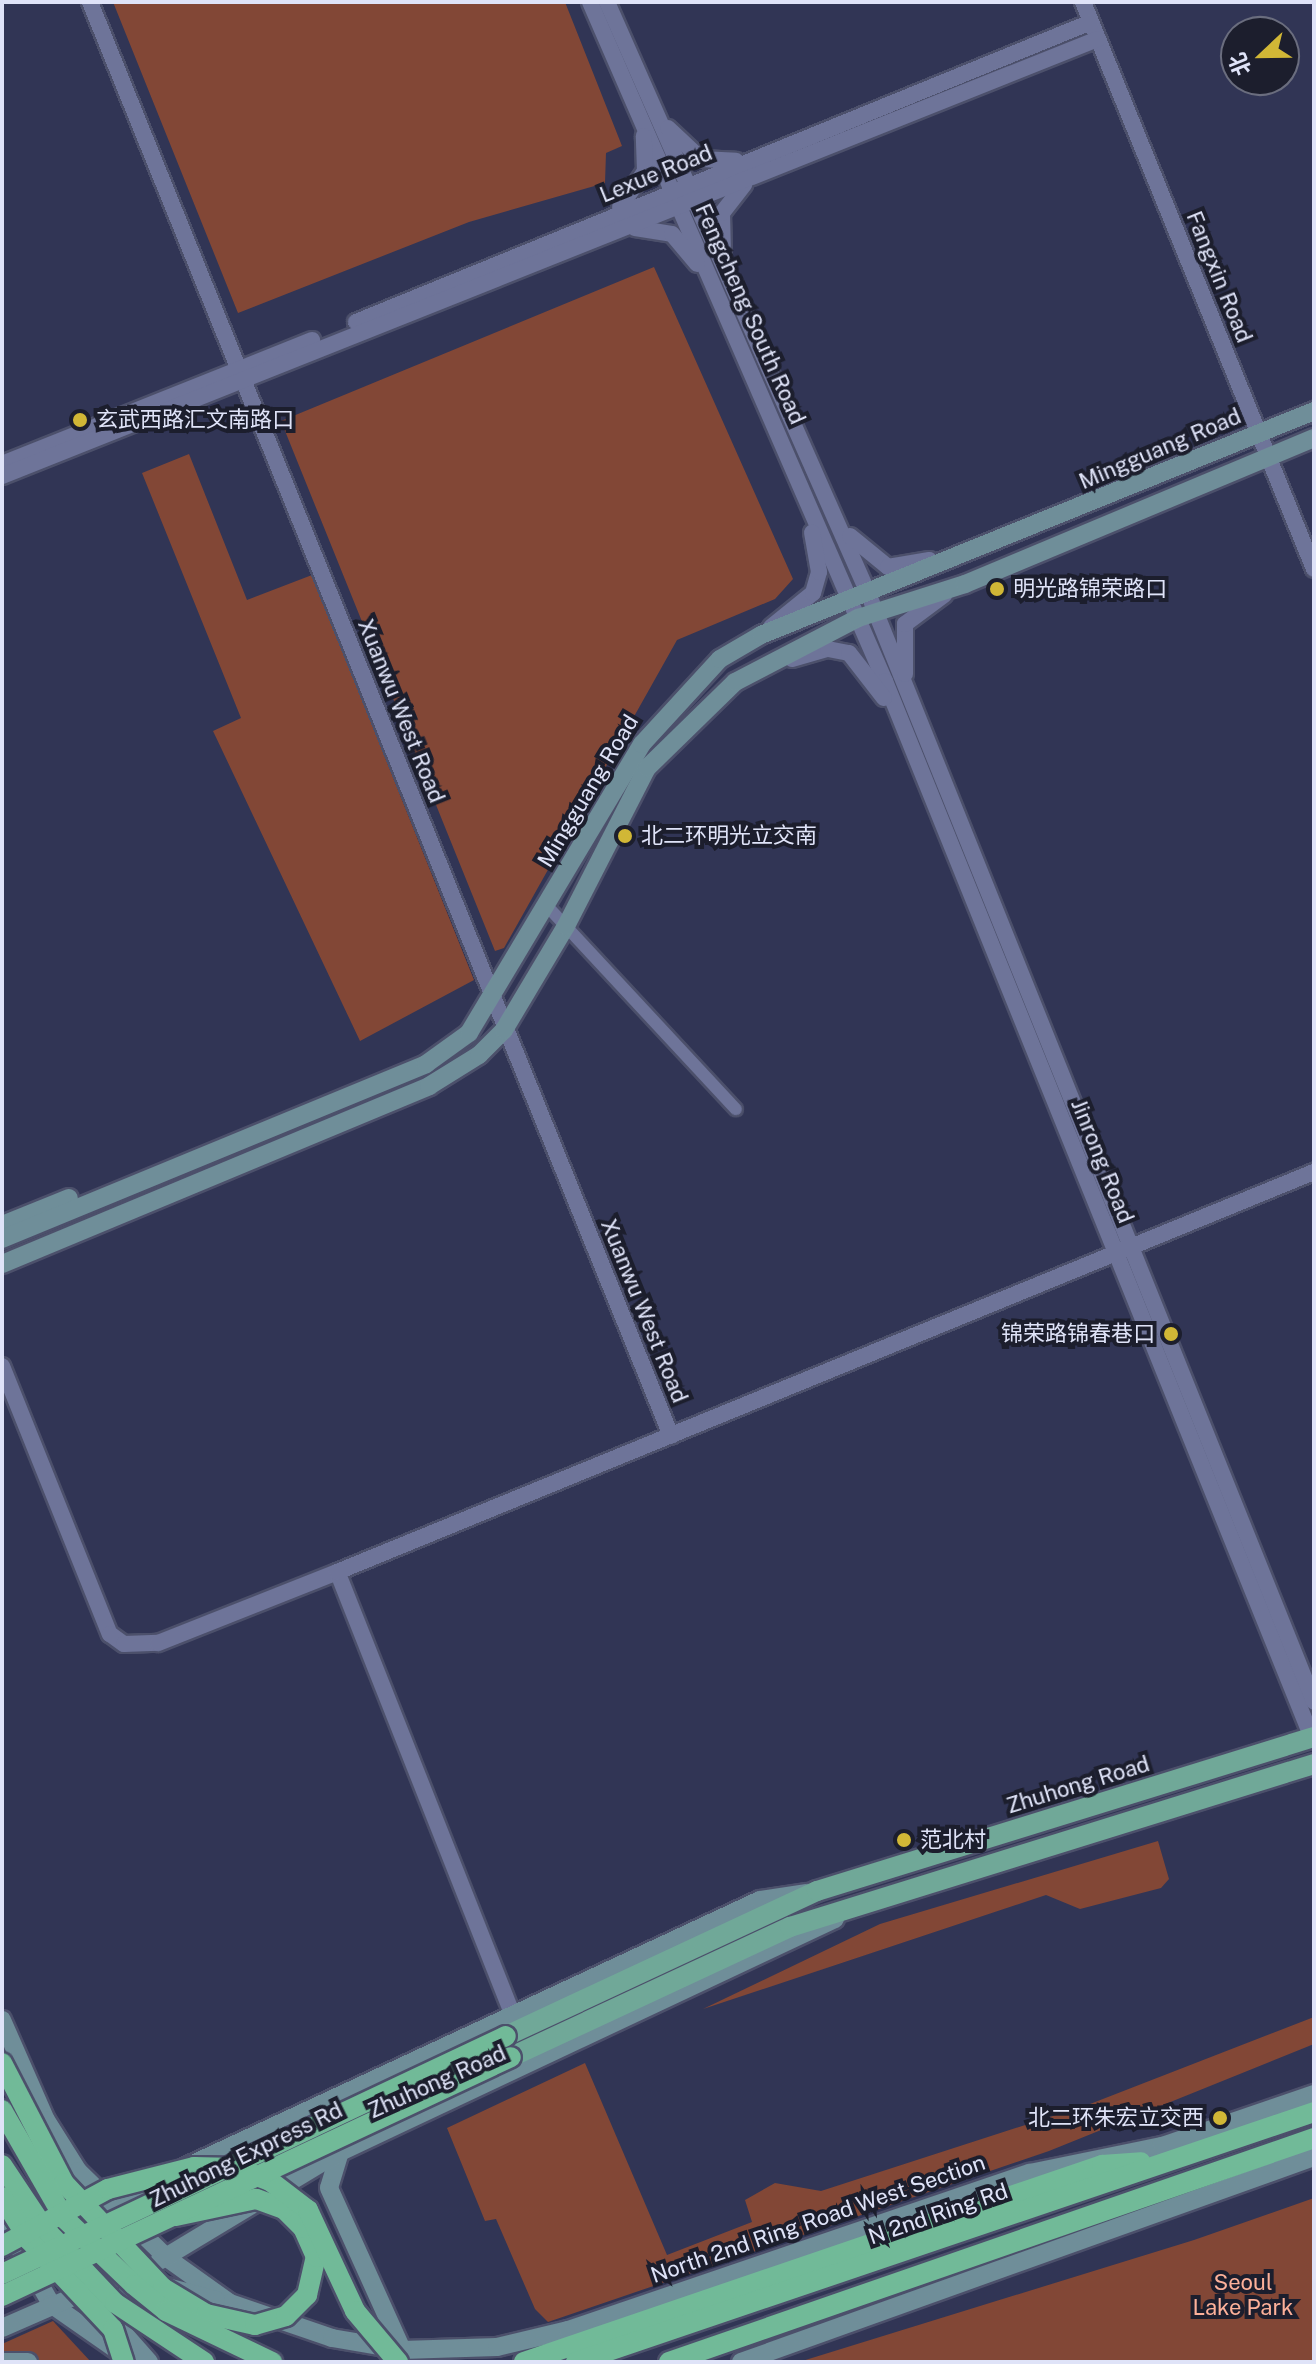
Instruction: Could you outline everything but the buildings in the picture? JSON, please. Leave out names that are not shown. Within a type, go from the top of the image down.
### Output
[{"type":"highway","name":"Zhuhong Express Rd","points":[[2,2274],[506,2036]]},
{"type":"highway","name":"Zhuhong Express Rd","points":[[2,2296],[511,2057]]},
{"type":"highway","points":[[2,2063],[64,2183],[163,2288],[214,2317],[255,2325],[286,2316],[307,2295],[316,2257],[303,2228],[284,2209],[256,2199],[176,2216]]},
{"type":"highway","points":[[2,2110],[64,2218],[134,2285],[166,2311],[272,2362]]},
{"type":"highway","name":"N 2nd Ring Rd","points":[[576,2362],[1160,2154],[1314,2112]]},
{"type":"highway","points":[[669,2362],[1314,2138]]},
{"type":"highway","points":[[524,2362],[1102,2165],[1160,2154]]},
{"type":"highway","points":[[2,2165],[44,2228],[96,2285],[204,2362]]},
{"type":"highway","points":[[3,2233],[108,2189],[194,2167],[236,2168],[270,2181],[308,2210],[355,2311],[400,2356]]},
{"type":"highway","points":[[2,2197],[29,2240],[113,2329],[124,2362]]},
{"type":"highway","points":[[2,2303],[33,2282]]},
{"type":"main road","name":"Mingguang Road","points":[[2,1253],[223,1156],[315,1108],[426,1064],[469,1033],[494,999],[656,724],[701,673],[761,635],[1314,411]]},
{"type":"main road","name":"Mingguang Road","points":[[2,1264],[246,1164],[312,1132],[429,1086],[504,1030],[566,926],[659,751],[759,668],[866,616],[965,584],[1314,438]]},
{"type":"main road","points":[[2,1225],[244,1127],[315,1108]]},
{"type":"main road","name":"Mingguang Road","points":[[2,1239],[223,1156],[312,1132]]},
{"type":"main road","name":"Zhuhong Road","points":[[506,2036],[817,1891],[1313,1738]]},
{"type":"main road","name":"Zhuhong Road","points":[[511,2057],[640,1992],[854,1908],[1314,1764]]},
{"type":"main road","points":[[134,2362],[51,2304],[3,2233],[111,2205],[512,2013],[760,1900],[817,1891]]},
{"type":"main road","name":"Zhuhong Road","points":[[2,2328],[51,2304],[167,2258],[340,2152],[854,1908]]},
{"type":"main road","points":[[2,2020],[57,2139],[111,2205],[167,2258],[230,2303]]},
{"type":"main road","name":"North 2nd Ring Road West Section","points":[[230,2303],[332,2338],[400,2356],[497,2347],[568,2330],[1051,2169],[1160,2154],[1314,2094]]},
{"type":"main road","points":[[340,2152],[329,2188],[400,2356]]},
{"type":"main road","points":[[741,2362],[1314,2157]]},
{"type":"main road","points":[[1051,2169],[1102,2165]]},
{"type":"main road","points":[[149,2362],[118,2327],[121,2301],[132,2290],[152,2283],[230,2303]]},
{"type":"main road","points":[[4,2362],[28,2362]]},
{"type":"street","name":"Xuanwu West Road","points":[[90,2],[671,1436]]},
{"type":"street","name":"Fengcheng South Road","points":[[590,2],[648,115],[687,204],[797,477],[860,597]]},
{"type":"street","name":"Fengcheng South Road","points":[[607,2],[648,115]]},
{"type":"street","name":"Fangxin Road","points":[[1083,2],[1314,569]]},
{"type":"street","name":"Lexue Road","points":[[241,374],[608,217],[1091,22]]},
{"type":"street","name":"Lexue Road","points":[[241,374],[614,233],[1098,39]]},
{"type":"street","points":[[648,115],[691,154],[749,160]]},
{"type":"street","points":[[608,217],[636,193],[645,171],[648,115]]},
{"type":"street","points":[[722,285],[722,213],[755,177]]},
{"type":"street","points":[[614,233],[640,228],[672,234],[722,285]]},
{"type":"street","name":"Fengcheng South Road","points":[[722,285],[829,506],[860,597]]},
{"type":"street","points":[[2,464],[241,374]]},
{"type":"street","points":[[2,476],[241,374]]},
{"type":"street","points":[[761,635],[818,582],[818,552],[797,477]]},
{"type":"street","points":[[829,506],[880,565],[958,554]]},
{"type":"street","points":[[912,729],[902,632],[915,612],[965,584]]},
{"type":"street","name":"Jinrong Road","points":[[860,597],[1313,1738]]},
{"type":"street","points":[[759,668],[828,649],[849,653],[912,729]]},
{"type":"street","points":[[548,907],[736,1109]]},
{"type":"street","name":"Xuanwu West Road","points":[[2,1366],[110,1634],[124,1644],[158,1643],[1314,1172]]},
{"type":"street","name":"Jinrong Road","points":[[1122,1252],[1314,1702]]},
{"type":"street","points":[[337,1572],[512,2013]]},
{"type":"green space","points":[[113,2],[565,2],[622,146],[606,153],[605,183],[469,222],[238,313]]},
{"type":"green space","points":[[654,267],[793,579],[775,599],[677,640],[504,948],[495,951],[281,421]]},
{"type":"green space","points":[[189,454],[247,600],[312,575],[474,980],[360,1041],[213,731],[241,718],[142,473]]},
{"type":"green space","points":[[1158,1841],[1169,1879],[1161,1888],[1080,1909],[1046,1895],[703,2009],[880,1924]]},
{"type":"green space","points":[[1314,2017],[1314,2044],[1049,2151],[548,2322],[535,2309],[496,2219],[485,2221],[447,2128],[585,2063],[667,2255],[752,2222],[745,2200],[775,2183],[821,2191],[1090,2104]]},
{"type":"green space","name":"Seoul Lake Park","points":[[1314,2198],[1314,2362],[799,2362],[1194,2240]]},
{"type":"green space","points":[[53,2321],[91,2362],[2,2362],[2,2344]]},
{"type":"place","name":"玄武西路汇文南路口","points":[[80,420]]},
{"type":"place","name":"明光路锦荣路口","points":[[997,589]]},
{"type":"place","name":"北二环明光立交南","points":[[625,836]]},
{"type":"place","name":"锦荣路锦春巷口","points":[[1171,1334]]},
{"type":"place","name":"范北村","points":[[904,1840]]},
{"type":"place","name":"北二环朱宏立交西","points":[[1220,2118]]}]
